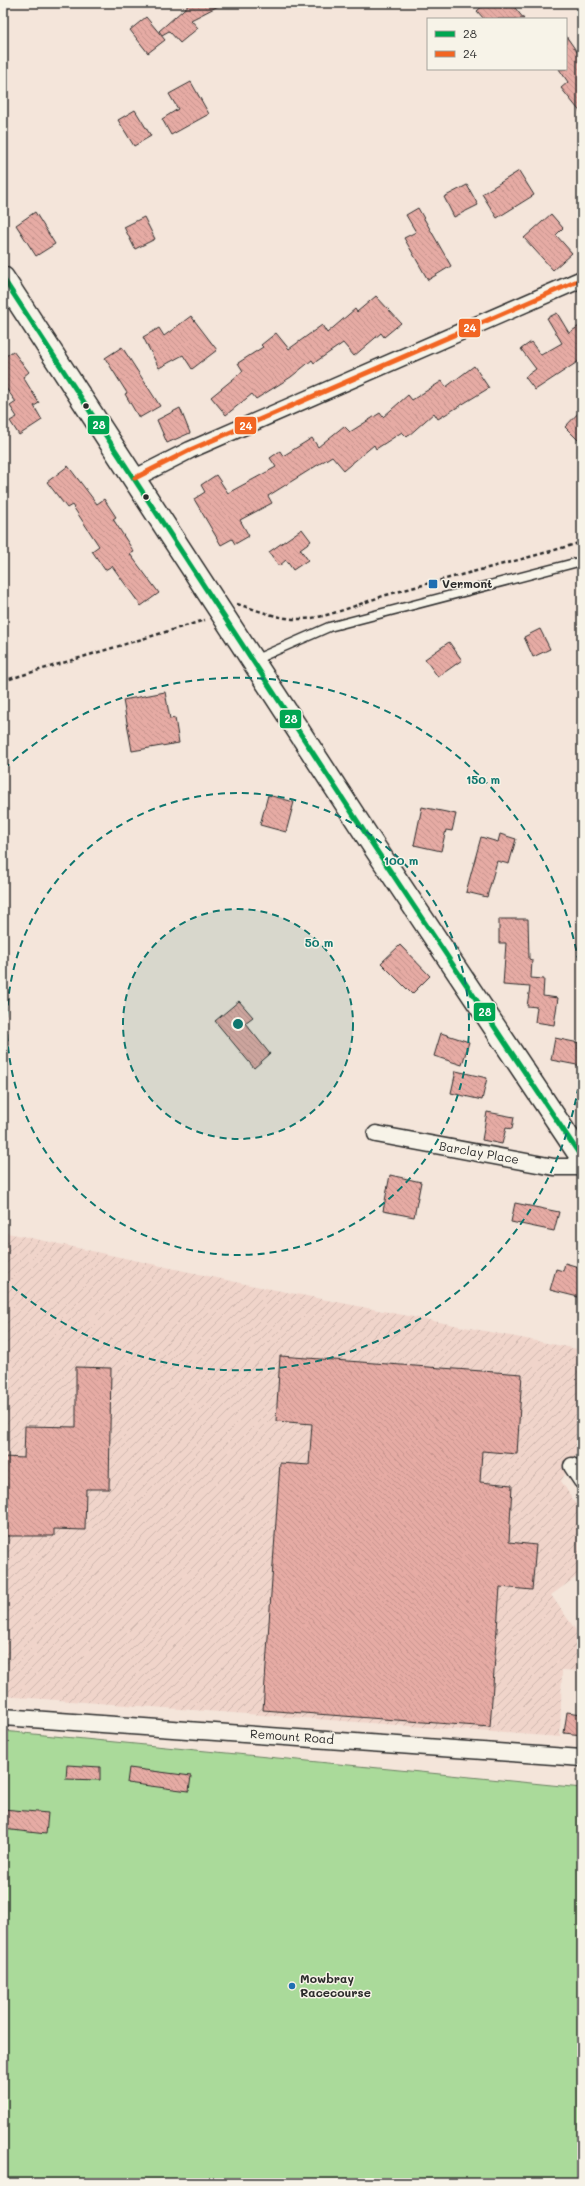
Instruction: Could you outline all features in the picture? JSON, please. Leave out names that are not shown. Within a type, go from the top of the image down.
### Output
[{"type":"street","points":[[3,278],[254,660],[375,848],[582,1158]]},
{"type":"street","points":[[135,478],[190,450],[582,279]]},
{"type":"street","name":"Barclay Place","points":[[376,1134],[554,1167],[582,1167]]},
{"type":"street","points":[[572,1466],[582,1481]]},
{"type":"street","name":"Remount Road","points":[[3,1717],[582,1758]]},
{"type":"lane","points":[[254,660],[329,627],[582,561]]},
{"type":"path","points":[[233,605],[237,604],[280,617],[302,619],[319,616],[384,596],[517,562],[582,542]]},
{"type":"path","points":[[3,681],[210,618]]},
{"type":"shaded area","points":[[3,1232],[245,1284],[582,1350],[582,1444],[561,1481],[582,1513],[582,1573],[551,1595],[582,1639],[582,1671],[562,1670],[560,1737],[3,1696]]},
{"type":"green space","name":"Mowbray Racecourse","points":[[3,1731],[582,1788],[582,2183],[3,2183]]},
{"type":"building","points":[[191,3],[224,3],[191,20],[198,28],[180,43],[169,31],[162,35],[159,31]]},
{"type":"building","points":[[486,3],[511,3],[523,18],[483,18],[477,11]]},
{"type":"building","points":[[146,17],[165,40],[148,53],[130,30]]},
{"type":"building","points":[[567,37],[582,59],[582,114],[561,88],[568,82],[560,70],[567,70]]},
{"type":"building","points":[[191,82],[209,114],[171,135],[162,119],[178,109],[169,94]]},
{"type":"building","points":[[135,110],[151,136],[134,146],[118,120]]},
{"type":"building","points":[[519,171],[534,195],[497,218],[482,194]]},
{"type":"building","points":[[467,185],[478,205],[454,217],[444,197]]},
{"type":"building","points":[[418,208],[451,266],[428,280],[404,238],[416,232],[406,215]]},
{"type":"building","points":[[35,212],[55,244],[36,256],[16,225]]},
{"type":"building","points":[[551,214],[563,228],[556,235],[572,253],[553,270],[524,238]]},
{"type":"building","points":[[144,217],[155,239],[135,249],[124,227]]},
{"type":"building","points":[[376,296],[401,323],[384,337],[381,333],[354,356],[343,343],[314,363],[312,360],[291,377],[256,399],[252,394],[226,415],[211,397],[243,371],[238,363],[263,347],[261,345],[276,333],[289,349],[322,325],[327,333],[355,309],[357,312]]},
{"type":"building","points":[[557,313],[569,333],[582,324],[582,359],[535,390],[525,377],[536,369],[521,349],[531,342],[541,355],[562,343],[547,318]]},
{"type":"building","points":[[191,316],[217,350],[192,369],[183,355],[159,368],[143,337],[159,328],[164,336]]},
{"type":"building","points":[[122,347],[160,406],[139,418],[125,394],[127,393],[105,358]]},
{"type":"building","points":[[13,351],[29,372],[23,377],[39,403],[34,406],[42,420],[19,435],[10,421],[17,417],[10,406],[16,402],[3,384],[3,358]]},
{"type":"building","points":[[474,366],[489,388],[438,419],[434,413],[407,437],[402,432],[376,449],[374,445],[344,470],[332,456],[268,496],[272,503],[240,520],[249,536],[235,544],[232,539],[221,545],[194,499],[205,492],[201,485],[216,475],[228,493],[276,467],[270,458],[280,451],[283,456],[312,438],[318,447],[344,426],[350,432],[380,413],[383,417],[408,395],[412,400],[442,381],[446,387]]},
{"type":"building","points":[[180,408],[190,433],[167,443],[157,420]]},
{"type":"building","points":[[582,409],[582,444],[565,427]]},
{"type":"building","points":[[68,466],[97,504],[104,499],[116,517],[113,519],[134,552],[130,554],[159,593],[141,606],[112,566],[105,570],[92,551],[99,546],[72,505],[67,508],[47,482]]},
{"type":"building","points":[[302,529],[311,541],[300,549],[308,560],[293,570],[286,560],[279,566],[269,552]]},
{"type":"building","points":[[540,629],[550,649],[533,657],[524,637]]},
{"type":"building","points":[[449,642],[462,660],[438,677],[425,659]]},
{"type":"building","points":[[165,692],[170,719],[175,718],[179,743],[132,751],[123,700]]},
{"type":"building","points":[[268,795],[294,802],[286,832],[260,825]]},
{"type":"building","points":[[422,807],[456,814],[452,831],[446,830],[441,851],[414,845]]},
{"type":"building","points":[[500,834],[516,839],[509,864],[497,861],[487,897],[466,892],[481,837],[498,842]]},
{"type":"building","points":[[499,919],[528,919],[529,959],[532,960],[531,978],[544,979],[543,996],[558,998],[554,1025],[535,1022],[537,1007],[527,1006],[530,987],[503,985],[506,943],[499,943]]},
{"type":"building","points":[[400,945],[430,976],[412,994],[381,963]]},
{"type":"building","points":[[239,1001],[253,1017],[245,1023],[270,1054],[254,1068],[215,1021]]},
{"type":"building","points":[[441,1033],[469,1042],[462,1065],[434,1056]]},
{"type":"building","points":[[555,1038],[579,1043],[578,1049],[582,1050],[582,1066],[551,1060]]},
{"type":"building","points":[[456,1071],[487,1078],[482,1100],[451,1093]]},
{"type":"building","points":[[487,1112],[514,1117],[512,1129],[506,1128],[502,1144],[482,1140]]},
{"type":"building","points":[[390,1175],[421,1182],[414,1217],[383,1211]]},
{"type":"building","points":[[515,1203],[559,1212],[554,1231],[511,1222]]},
{"type":"building","points":[[565,1263],[582,1268],[582,1298],[550,1290],[556,1269],[563,1271]]},
{"type":"building","points":[[280,1356],[522,1374],[517,1454],[482,1451],[480,1482],[512,1485],[509,1542],[536,1545],[532,1590],[500,1587],[490,1727],[263,1710],[280,1463],[309,1465],[312,1424],[276,1421]]},
{"type":"building","points":[[76,1367],[111,1368],[109,1489],[86,1489],[85,1530],[54,1529],[54,1536],[3,1536],[3,1457],[24,1458],[25,1426],[76,1427]]},
{"type":"building","points":[[567,1712],[582,1714],[582,1735],[564,1733]]},
{"type":"building","points":[[67,1765],[100,1767],[100,1780],[66,1779]]},
{"type":"building","points":[[129,1768],[191,1776],[189,1791],[127,1783]]},
{"type":"building","points":[[3,1809],[48,1813],[46,1834],[3,1829]]},
{"type":"transit line","name":"28","points":[[3,278],[375,848],[582,1158]]},
{"type":"transit line","name":"24","points":[[135,478],[190,450],[582,279]]},
{"type":"place","name":"Vermont","points":[[433,584]]},
{"type":"place","name":"Mowbray Racecourse","points":[[292,1986]]}]
